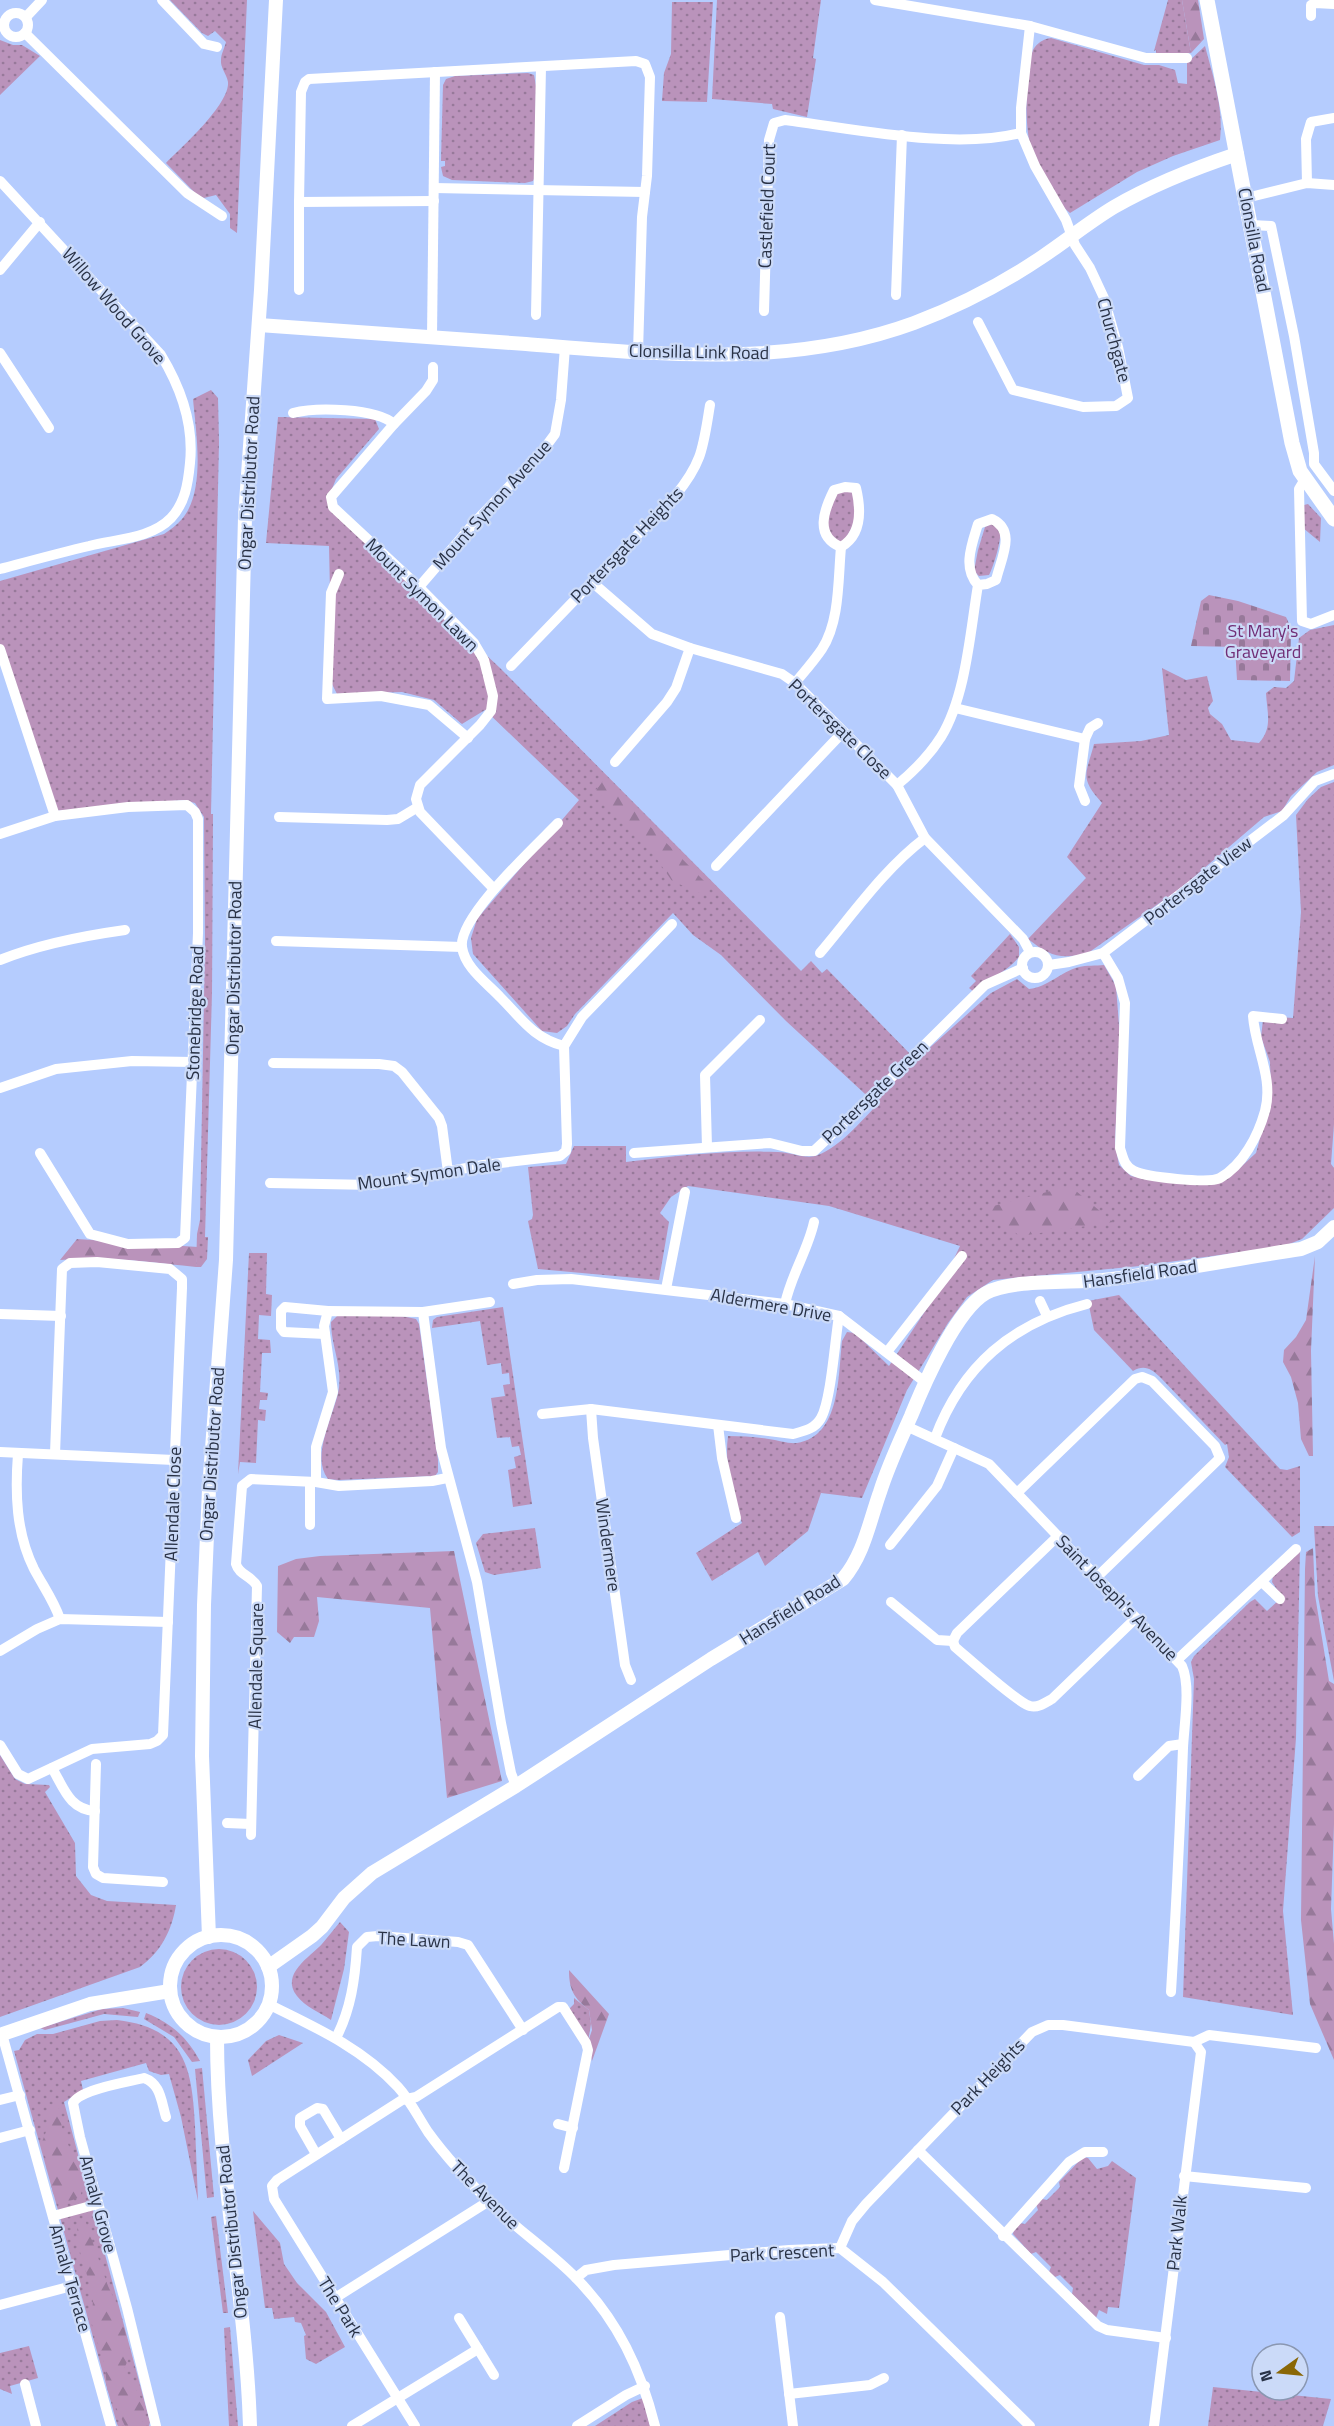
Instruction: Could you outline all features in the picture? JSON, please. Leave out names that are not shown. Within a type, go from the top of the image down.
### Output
[{"type":"main road","name":"Clonsilla Road","points":[[1207,0],[1292,442],[1334,519]]},
{"type":"street","points":[[26,17],[42,0]]},
{"type":"street","points":[[162,0],[204,44],[217,47]]},
{"type":"street","name":"Ongar Distributor Road","points":[[208,1937],[202,1756],[204,1605],[209,1489],[226,1260],[245,517],[259,325],[276,0]]},
{"type":"street","points":[[875,0],[899,2],[1030,26],[1146,58],[1187,58]]},
{"type":"street","points":[[1311,16],[1311,5],[1315,3],[1334,4]]},
{"type":"street","points":[[4,12],[18,12],[26,17],[29,27],[26,33],[19,37],[4,37],[4,12]]},
{"type":"street","points":[[1030,26],[1021,108],[1022,133],[1035,166],[1066,220],[1072,236]]},
{"type":"street","points":[[26,33],[188,193],[222,216]]},
{"type":"street","points":[[299,290],[298,202],[301,92],[305,82],[318,78],[636,61],[645,64],[650,77],[642,218],[638,352]]},
{"type":"street","points":[[536,315],[541,67]]},
{"type":"street","points":[[432,337],[435,72]]},
{"type":"street","points":[[1307,183],[1307,130],[1311,122],[1334,118]]},
{"type":"street","name":"Castlefield Court","points":[[764,311],[769,140],[774,123],[785,120],[902,135],[976,141],[1000,139],[1022,133]]},
{"type":"street","points":[[896,295],[902,135]]},
{"type":"street","name":"Clonsilla Link Road","points":[[259,325],[638,352],[748,355],[826,346],[884,333],[939,312],[988,289],[1042,257],[1112,208],[1142,192],[1237,154]]},
{"type":"street","name":"Willow Wood Grove","points":[[0,181],[161,355],[176,380],[186,409],[192,444],[189,479],[183,503],[169,520],[142,535],[90,545],[0,569]]},
{"type":"street","points":[[1246,198],[1307,183],[1334,185]]},
{"type":"street","points":[[434,188],[645,192]]},
{"type":"street","points":[[298,202],[434,201]]},
{"type":"street","points":[[0,270],[40,222]]},
{"type":"street","points":[[1251,225],[1271,226],[1294,336],[1314,453],[1306,471],[1334,491]]},
{"type":"street","name":"Churchgate","points":[[978,322],[1013,390],[1083,407],[1106,408],[1124,402],[1128,398],[1127,387],[1109,313],[1096,279],[1072,236]]},
{"type":"street","points":[[1273,340],[1294,336]]},
{"type":"street","name":"Mount Symon Avenue","points":[[418,587],[474,523],[541,453],[555,434],[561,400],[565,347]]},
{"type":"street","points":[[0,353],[49,428]]},
{"type":"street","name":"Mount Symon Lawn","points":[[418,807],[416,799],[420,784],[468,738],[491,711],[493,696],[484,660],[474,643],[333,507],[331,497],[394,423],[426,391],[433,380],[433,368]]},
{"type":"street","name":"Portersgate Heights","points":[[511,666],[690,478],[701,455],[710,405]]},
{"type":"street","points":[[293,413],[311,410],[375,413],[394,423]]},
{"type":"street","name":"Clonsilla Road","points":[[1306,471],[1299,489],[1302,621],[1311,624],[1334,615]]},
{"type":"street","points":[[845,487],[856,488],[860,513],[850,542],[841,547],[832,543],[825,536],[824,517],[834,490],[845,487]]},
{"type":"street","points":[[897,785],[921,764],[941,737],[955,708],[978,585],[970,572],[970,548],[978,524],[992,519],[1002,524],[1007,535],[996,580],[978,585]]},
{"type":"street","points":[[795,683],[828,638],[836,608],[841,547]]},
{"type":"street","points":[[339,574],[331,593],[327,699],[381,696],[429,705],[468,738]]},
{"type":"street","name":"Portersgate Close","points":[[592,582],[652,634],[690,648],[782,674],[795,683],[897,785],[925,838],[1023,939],[1030,952]]},
{"type":"street","points":[[615,762],[667,702],[676,688],[690,648]]},
{"type":"street","points":[[0,649],[55,816],[0,834]]},
{"type":"street","points":[[955,708],[1085,739]]},
{"type":"street","points":[[1085,801],[1079,786],[1085,739],[1090,728],[1098,723]]},
{"type":"street","points":[[716,866],[843,732]]},
{"type":"street","name":"Portersgate View","points":[[1049,965],[1103,953],[1284,815],[1315,781],[1334,774]]},
{"type":"street","name":"Stonebridge Road","points":[[40,1153],[90,1234],[128,1244],[183,1241],[185,1238],[198,933],[198,819],[195,812],[187,805],[171,804],[55,816]]},
{"type":"street","points":[[279,817],[387,820],[406,816],[418,807],[420,812],[494,889]]},
{"type":"street","points":[[558,823],[494,889],[470,921],[463,936],[462,947],[468,964],[538,1036],[564,1046],[582,1017],[672,924]]},
{"type":"street","points":[[820,953],[892,869],[925,838]]},
{"type":"street","points":[[0,960],[25,950],[88,935],[125,930]]},
{"type":"street","points":[[276,941],[462,947]]},
{"type":"street","points":[[1030,952],[1043,955],[1049,965],[1046,973],[1039,978],[1030,977],[1023,969],[1024,957],[1030,952]]},
{"type":"street","points":[[1103,953],[1118,978],[1125,1003],[1120,1148],[1125,1163],[1134,1171],[1172,1179],[1218,1180],[1233,1167],[1250,1147],[1266,1109],[1266,1074],[1253,1016],[1282,1019]]},
{"type":"street","name":"Portersgate Green","points":[[634,1153],[770,1143],[802,1151],[814,1151],[985,986],[1023,969]]},
{"type":"street","points":[[707,1147],[705,1075],[760,1020]]},
{"type":"street","name":"Mount Symon Dale","points":[[270,1183],[373,1185],[483,1165],[560,1156],[566,1151],[567,1144],[564,1046]]},
{"type":"street","points":[[0,1088],[56,1070],[132,1061],[193,1062]]},
{"type":"street","points":[[273,1063],[394,1066],[439,1118],[448,1172]]},
{"type":"street","points":[[666,1289],[685,1192]]},
{"type":"street","points":[[785,1304],[789,1287],[812,1232],[813,1222]]},
{"type":"street","name":"Hansfield Road","points":[[268,1967],[312,1936],[322,1927],[344,1898],[372,1874],[516,1786],[711,1659],[843,1579],[854,1567],[880,1491],[925,1382],[944,1345],[970,1307],[986,1293],[1011,1286],[1106,1279],[1301,1249],[1318,1242],[1334,1227]]},
{"type":"street","points":[[887,1352],[962,1256]]},
{"type":"street","name":"Allendale Close","points":[[52,1768],[92,1749],[150,1744],[158,1741],[163,1735],[182,1279],[170,1269],[97,1262],[70,1263],[62,1269],[61,1316]]},
{"type":"street","name":"Aldermere Drive","points":[[513,1284],[537,1280],[571,1279],[785,1304],[839,1316],[925,1382]]},
{"type":"street","points":[[1040,1301],[1047,1316]]},
{"type":"street","points":[[325,1335],[284,1332],[281,1328],[281,1311],[285,1307],[328,1311],[423,1312],[490,1302]]},
{"type":"street","points":[[935,1438],[950,1403],[971,1371],[1012,1335],[1057,1311],[1086,1304]]},
{"type":"street","points":[[310,1525],[316,1448],[333,1392],[325,1335],[325,1319],[328,1311]]},
{"type":"street","points":[[423,1312],[441,1448],[447,1478],[477,1582],[510,1773],[516,1786]]},
{"type":"street","points":[[0,1314],[61,1316],[55,1454]]},
{"type":"street","points":[[542,1414],[591,1410],[793,1434],[810,1430],[821,1418],[828,1392],[839,1316]]},
{"type":"street","points":[[1017,1493],[1135,1379],[1142,1377],[1152,1381],[1215,1446],[1220,1458],[1098,1576]]},
{"type":"street","name":"Windermere","points":[[591,1410],[625,1665],[631,1680]]},
{"type":"street","points":[[718,1425],[722,1458],[736,1518]]},
{"type":"street","name":"Saint Joseph's Avenue","points":[[906,1426],[989,1464],[1182,1666],[1186,1677],[1171,1992]]},
{"type":"street","points":[[890,1545],[896,1531],[937,1486],[954,1448]]},
{"type":"street","points":[[0,1452],[174,1460]]},
{"type":"street","points":[[18,1454],[16,1481],[18,1518],[24,1545],[60,1619]]},
{"type":"street","name":"Allendale Square","points":[[227,1823],[251,1830],[257,1586],[255,1581],[240,1572],[236,1564],[242,1486],[251,1479],[313,1482],[339,1486],[379,1485],[447,1478]]},
{"type":"street","points":[[1058,1536],[957,1634],[953,1641],[955,1647],[1009,1692],[1029,1706],[1036,1706],[1052,1699],[1136,1618]]},
{"type":"street","points":[[1177,1660],[1296,1549]]},
{"type":"street","points":[[1262,1582],[1280,1599]]},
{"type":"street","points":[[891,1602],[937,1640],[953,1641]]},
{"type":"street","points":[[0,1651],[37,1629],[60,1619],[168,1622]]},
{"type":"street","points":[[1138,1776],[1169,1746],[1183,1744]]},
{"type":"street","points":[[0,1745],[18,1774],[28,1779],[52,1768],[74,1805],[83,1810],[95,1811]]},
{"type":"street","points":[[96,1764],[93,1868],[96,1874],[103,1878],[162,1882]]},
{"type":"street","points":[[220,1935],[241,1940],[260,1954],[268,1967],[271,1986],[268,2004],[261,2018],[246,2031],[233,2036],[217,2037],[197,2031],[188,2025],[178,2014],[170,1990],[171,1975],[178,1959],[192,1944],[208,1937],[220,1935]]},
{"type":"street","name":"The Lawn","points":[[336,2038],[348,2009],[355,1981],[357,1947],[367,1937],[447,1941],[468,1945],[523,2030]]},
{"type":"street","points":[[1,2034],[90,2004],[170,1990]]},
{"type":"street","name":"The Avenue","points":[[268,2004],[336,2038],[365,2056],[398,2087],[449,2159],[489,2201],[576,2278],[609,2317],[624,2340],[645,2386],[655,2426]]},
{"type":"street","points":[[341,2139],[323,2109],[317,2108],[300,2118],[300,2126],[316,2154],[341,2139],[402,2100],[416,2097],[553,2010],[563,2007],[588,2050],[564,2168]]},
{"type":"street","name":"Park Heights","points":[[840,2248],[852,2220],[1032,2032],[1048,2025],[1194,2042],[1209,2035],[1316,2048]]},
{"type":"street","name":"Annaly Terrace","points":[[1,2034],[30,2130],[111,2426]]},
{"type":"street","name":"Ongar Distributor Road","points":[[217,2037],[222,2141],[244,2338],[250,2426]]},
{"type":"street","name":"Park Walk","points":[[1154,2426],[1201,2052],[1194,2042]]},
{"type":"street","name":"Annaly Grove","points":[[156,2426],[127,2308],[74,2113],[74,2100],[87,2093],[144,2078],[157,2086],[165,2118]]},
{"type":"street","points":[[0,2100],[20,2095]]},
{"type":"street","points":[[558,2124],[573,2128]]},
{"type":"street","points":[[0,2138],[30,2130]]},
{"type":"street","points":[[918,2150],[1098,2326],[1118,2332],[1166,2338]]},
{"type":"street","points":[[1003,2235],[1069,2162],[1085,2152],[1103,2152]]},
{"type":"street","name":"The Park","points":[[316,2154],[277,2180],[272,2186],[274,2199],[415,2426]]},
{"type":"street","points":[[1184,2176],[1306,2188]]},
{"type":"street","points":[[335,2298],[489,2201]]},
{"type":"street","points":[[53,2216],[98,2204]]},
{"type":"street","name":"Park Crescent","points":[[576,2278],[586,2270],[614,2265],[789,2250],[840,2248],[866,2266],[883,2282],[1023,2424]]},
{"type":"street","points":[[0,2305],[72,2286]]},
{"type":"street","points":[[780,2317],[793,2426]]},
{"type":"street","points":[[459,2318],[494,2375]]},
{"type":"street","points":[[352,2426],[478,2349]]},
{"type":"street","points":[[789,2394],[863,2386],[884,2378]]},
{"type":"street","points":[[25,2384],[36,2426]]},
{"type":"street","points":[[578,2426],[645,2386]]},
{"type":"green space","points":[[170,0],[247,0],[237,233],[230,228],[230,214],[216,195],[204,198],[197,195],[166,163],[193,137],[213,113],[227,91],[228,82],[221,63],[226,42],[215,31],[208,36],[202,33]]},
{"type":"green space","points":[[717,0],[821,0],[813,58],[816,59],[807,117],[773,109],[772,104],[712,99]]},
{"type":"green space","points":[[1168,0],[1182,0],[1191,53],[1156,55],[1156,50],[1154,51]]},
{"type":"green space","points":[[1182,0],[1198,0],[1204,39],[1191,53]]},
{"type":"green space","points":[[672,2],[713,2],[707,102],[662,101],[664,73],[671,54]]},
{"type":"green space","points":[[1051,38],[1144,65],[1159,65],[1175,70],[1178,83],[1187,84],[1187,63],[1205,46],[1219,105],[1220,140],[1173,156],[1137,172],[1070,213],[1053,193],[1029,142],[1027,85],[1030,59],[1036,45]]},
{"type":"green space","points":[[0,40],[13,45],[22,45],[40,56],[0,95]]},
{"type":"green space","points":[[528,73],[534,75],[536,86],[535,177],[533,181],[525,183],[452,180],[443,176],[441,167],[445,166],[445,161],[441,161],[443,85],[446,79],[455,76]]},
{"type":"green space","points":[[211,390],[218,398],[219,442],[211,814],[213,814],[212,993],[205,1237],[208,1237],[207,1259],[201,1267],[196,1267],[197,1234],[200,1220],[205,941],[204,817],[195,803],[184,800],[55,811],[0,648],[0,581],[164,534],[178,523],[189,507],[197,478],[198,461],[193,399]]},
{"type":"green space","points":[[278,417],[375,419],[379,429],[336,479],[328,499],[333,512],[499,667],[801,971],[811,961],[822,973],[827,969],[916,1060],[991,993],[1017,979],[1029,989],[1036,988],[1079,967],[1104,965],[1116,986],[1120,1039],[1115,1143],[1119,1165],[1131,1176],[1157,1181],[1232,1175],[1256,1153],[1271,1098],[1270,1062],[1261,1037],[1263,1020],[1278,1017],[1293,1018],[1301,912],[1296,815],[1321,787],[1334,782],[1334,1124],[1331,1164],[1334,1168],[1334,1208],[1302,1239],[1284,1246],[1140,1266],[993,1280],[967,1297],[948,1323],[907,1390],[862,1498],[821,1493],[808,1531],[765,1566],[758,1552],[712,1581],[696,1553],[742,1523],[730,1480],[727,1458],[728,1436],[797,1443],[811,1438],[822,1429],[830,1417],[834,1402],[838,1386],[842,1341],[847,1332],[855,1333],[889,1366],[939,1290],[960,1246],[829,1206],[688,1186],[671,1197],[660,1213],[669,1222],[659,1280],[538,1269],[528,1221],[533,1215],[528,1167],[566,1164],[574,1146],[626,1146],[626,1162],[740,1152],[778,1152],[814,1156],[835,1146],[877,1105],[786,1021],[721,955],[693,935],[673,913],[575,1014],[567,1026],[557,1033],[542,1031],[473,954],[471,938],[477,919],[579,800],[485,710],[462,724],[434,700],[402,692],[337,694],[332,684],[329,546],[266,543]]},
{"type":"green space","points":[[856,489],[860,513],[841,547],[825,536],[834,490]]},
{"type":"green space","points":[[1308,504],[1321,518],[1320,542],[1303,528],[1304,505]]},
{"type":"green space","points":[[995,522],[1000,535],[995,560],[989,575],[979,576],[974,571],[978,550],[985,527]]},
{"type":"green space","name":"St Mary's Graveyard","points":[[1209,595],[1238,601],[1286,617],[1291,628],[1290,681],[1237,680],[1235,647],[1191,646],[1201,601]]},
{"type":"green space","points":[[1334,625],[1334,765],[1317,772],[1291,796],[1282,811],[1264,817],[1181,888],[1088,953],[1070,956],[1056,955],[1028,939],[1086,878],[1067,857],[1102,803],[1090,787],[1086,775],[1094,744],[1141,741],[1169,735],[1162,668],[1186,680],[1207,676],[1213,701],[1208,708],[1210,714],[1222,724],[1231,740],[1259,743],[1268,725],[1266,693],[1274,687],[1286,688],[1294,681],[1299,638],[1310,630]]},
{"type":"green space","points":[[604,780],[708,885],[702,894],[672,881],[652,852],[596,790]]},
{"type":"green space","points":[[1010,934],[1019,947],[1019,957],[974,992],[969,988],[976,981],[971,976]]},
{"type":"green space","points":[[1070,1186],[1113,1222],[1020,1236],[982,1209]]},
{"type":"green space","points":[[77,1239],[198,1247],[196,1267],[112,1259],[60,1260]]},
{"type":"green space","points":[[249,1253],[267,1253],[266,1294],[272,1295],[271,1316],[259,1315],[258,1339],[270,1340],[271,1353],[262,1353],[260,1392],[268,1393],[267,1400],[260,1400],[259,1409],[266,1410],[265,1421],[258,1420],[256,1463],[240,1462],[238,1474]]},
{"type":"green space","points":[[1315,1256],[1311,1351],[1313,1456],[1309,1456],[1301,1439],[1298,1403],[1291,1377],[1283,1362],[1284,1350],[1296,1337],[1306,1320]]},
{"type":"green space","points":[[1119,1295],[1280,1469],[1287,1470],[1300,1466],[1300,1532],[1292,1537],[1225,1467],[1229,1457],[1227,1444],[1225,1445],[1160,1377],[1148,1368],[1133,1371],[1094,1330],[1088,1301]]},
{"type":"green space","points":[[503,1307],[532,1504],[513,1507],[508,1470],[516,1468],[514,1457],[521,1455],[519,1446],[512,1447],[510,1437],[497,1438],[491,1398],[505,1396],[503,1385],[510,1384],[509,1373],[502,1374],[501,1363],[487,1365],[480,1321],[432,1328],[433,1320],[437,1317]]},
{"type":"green space","points":[[337,1316],[402,1316],[416,1319],[419,1324],[438,1460],[438,1472],[435,1476],[328,1479],[323,1469],[322,1458],[325,1434],[337,1398],[340,1380],[331,1322]]},
{"type":"green space","points":[[1314,1526],[1334,1526],[1334,1681],[1318,1596]]},
{"type":"green space","points":[[535,1528],[541,1568],[494,1575],[485,1572],[476,1543],[483,1534]]},
{"type":"green space","points":[[1313,1548],[1315,1595],[1329,1681],[1334,1684],[1334,1824],[1331,1909],[1334,1944],[1334,2060],[1310,2004],[1301,1920],[1305,1569],[1306,1552]]},
{"type":"green space","points":[[1300,1550],[1296,1738],[1283,1911],[1293,2015],[1183,1997],[1194,1679],[1191,1662],[1194,1656],[1250,1602],[1255,1599],[1267,1611],[1282,1597],[1272,1582],[1273,1575]]},
{"type":"green space","points":[[454,1551],[502,1781],[447,1798],[430,1608],[317,1597],[319,1621],[314,1637],[294,1637],[290,1643],[277,1632],[278,1566],[296,1559],[320,1556]]},
{"type":"green space","points":[[0,1755],[15,1779],[25,1784],[49,1785],[50,1787],[45,1792],[75,1843],[76,1876],[91,1895],[107,1901],[176,1905],[172,1923],[160,1947],[140,1967],[0,2017]]},
{"type":"green space","points":[[340,1922],[349,1932],[344,1969],[331,2020],[300,2000],[293,1988],[292,1980],[294,1973],[304,1960],[322,1944]]},
{"type":"green space","points":[[219,1949],[233,1952],[246,1960],[254,1973],[257,1987],[254,2001],[246,2014],[233,2022],[219,2025],[205,2022],[192,2014],[184,2001],[181,1987],[184,1973],[192,1960],[205,1952]]},
{"type":"green space","points":[[569,1970],[609,2014],[592,2061],[588,2042],[592,2030],[589,2010],[573,1993]]},
{"type":"green space","points":[[574,1998],[589,2010],[591,2024],[588,2042],[568,2010],[574,2004]]},
{"type":"green space","points":[[123,2008],[140,2012],[138,2017],[104,2014],[45,2030],[40,2028],[102,2009]]},
{"type":"green space","points":[[146,2013],[163,2021],[178,2032],[200,2061],[192,2062],[174,2037],[144,2019]]},
{"type":"green space","points":[[117,2020],[140,2024],[171,2041],[187,2069],[194,2105],[198,2201],[181,2117],[169,2074],[161,2075],[149,2071],[146,2063],[81,2081],[83,2090],[64,2102],[150,2422],[149,2426],[118,2426],[117,2424],[14,2051],[19,2050],[25,2040],[37,2034],[53,2034],[100,2021]]},
{"type":"green space","points":[[279,2035],[303,2043],[252,2076],[248,2060],[266,2041]]},
{"type":"green space","points":[[202,2068],[214,2197],[207,2198],[195,2069]]},
{"type":"green space","points":[[49,2104],[57,2106],[60,2110],[62,2129],[70,2149],[80,2164],[85,2180],[80,2197],[60,2205],[53,2193],[42,2142],[49,2124]]},
{"type":"green space","points":[[1083,2157],[1088,2158],[1097,2169],[1108,2166],[1112,2161],[1136,2178],[1119,2308],[1108,2307],[1107,2314],[1099,2310],[1096,2318],[1072,2294],[1073,2288],[1060,2275],[1055,2277],[1049,2272],[1051,2267],[1036,2252],[1031,2254],[1013,2234],[1019,2223],[1025,2224],[1038,2210],[1036,2204],[1042,2199],[1047,2200],[1060,2187],[1059,2182]]},
{"type":"green space","points":[[253,2211],[280,2243],[284,2264],[297,2283],[326,2312],[345,2347],[316,2364],[306,2359],[304,2336],[306,2335],[301,2323],[295,2322],[294,2317],[274,2319],[272,2308],[265,2308]]},
{"type":"green space","points":[[216,2216],[228,2313],[223,2313],[211,2217]]},
{"type":"green space","points":[[85,2220],[108,2286],[118,2307],[131,2353],[124,2369],[143,2403],[144,2418],[141,2426],[125,2426],[107,2389],[105,2366],[89,2315],[93,2306],[92,2294],[77,2236],[78,2226]]},
{"type":"green space","points":[[230,2327],[238,2426],[229,2426],[224,2328]]},
{"type":"green space","points":[[29,2346],[38,2378],[10,2386],[12,2394],[0,2389],[0,2353]]},
{"type":"green space","points":[[1213,2387],[1250,2391],[1250,2402],[1310,2402],[1310,2397],[1331,2399],[1323,2426],[1208,2426]]},
{"type":"green space","points":[[643,2398],[650,2426],[595,2426],[632,2402]]}]
